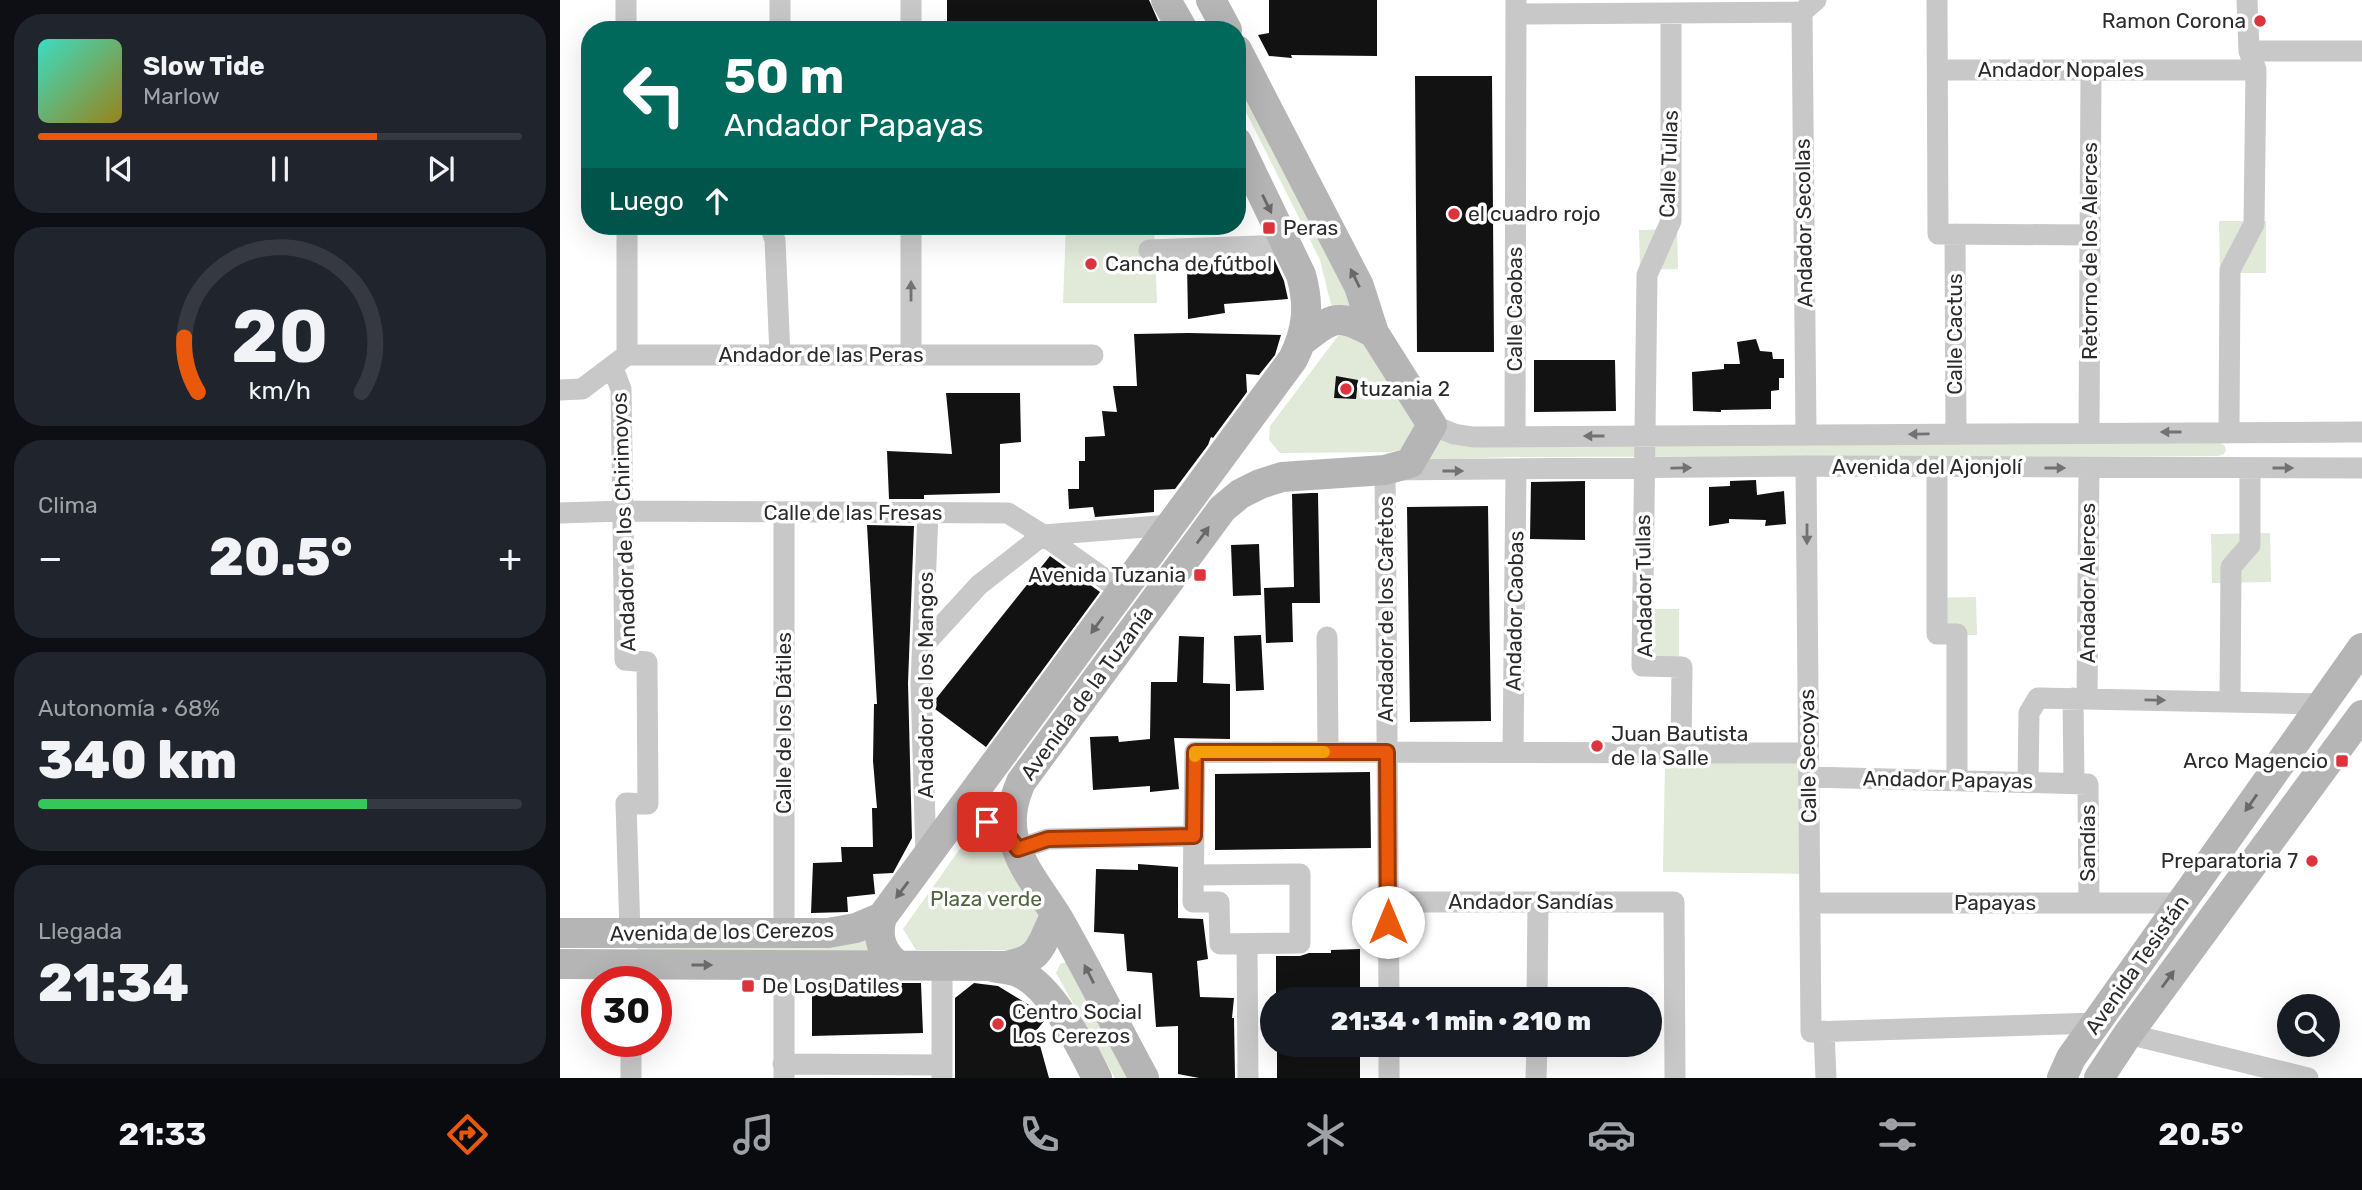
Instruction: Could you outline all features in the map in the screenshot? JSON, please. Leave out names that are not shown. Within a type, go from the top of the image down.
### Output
[{"type":"street","points":[[626,0],[626,21]]},
{"type":"street","points":[[780,0],[780,21]]},
{"type":"street","points":[[911,0],[911,21]]},
{"type":"street","points":[[1166,0],[1178,21]]},
{"type":"street","points":[[1211,0],[1222,21]]},
{"type":"street","points":[[1937,0],[1938,234],[2090,236]]},
{"type":"street","points":[[2211,467],[2220,432],[2230,270],[2254,224],[2252,61],[2247,0]]},
{"type":"street","points":[[1516,7],[1671,14],[1809,6]]},
{"type":"street","name":"Andador Secollas","points":[[1806,434],[1809,6]]},
{"type":"street","name":"Calle Caobas","points":[[1515,436],[1516,7]]},
{"type":"street","name":"Calle Tullas","points":[[1644,436],[1647,275],[1671,221],[1671,14]]},
{"type":"street","name":"Andador Nopales","points":[[1938,70],[2091,70],[2252,61],[2362,51]]},
{"type":"street","points":[[1246,67],[1359,286],[1374,333],[1432,425],[1410,463],[1385,471]]},
{"type":"street","name":"Retorno de los Alerces","points":[[2089,432],[2091,70]]},
{"type":"street","name":"Avenida de la Tuzanía","points":[[952,823],[1293,359],[1302,341],[1307,320],[1307,295],[1301,275],[1246,161]]},
{"type":"street","name":"Calle Cactus","points":[[1955,234],[1956,433]]},
{"type":"street","name":"Andador de los Chirimoyos","points":[[627,235],[620,360],[625,660],[647,662],[648,804],[626,803],[630,933]]},
{"type":"street","points":[[773,235],[780,355]]},
{"type":"street","points":[[911,235],[911,355]]},
{"type":"street","points":[[1149,250],[1287,245]]},
{"type":"street","points":[[1302,341],[1320,327],[1339,319],[1350,320],[1374,333]]},
{"type":"street","name":"Andador de las Peras","points":[[620,360],[780,355],[1093,355]]},
{"type":"street","points":[[560,390],[582,389],[620,360]]},
{"type":"street","points":[[1244,425],[1243,441],[1250,462],[1261,470],[1282,477]]},
{"type":"street","name":"Avenida del Ajonjolí","points":[[1432,425],[1454,434],[1473,437],[2362,432]]},
{"type":"street","points":[[1643,468],[1644,436]]},
{"type":"street","name":"Avenida del Ajonjolí","points":[[1385,471],[1806,466],[2362,468]]},
{"type":"street","name":"Calle Secoyas","points":[[1806,466],[1811,1032],[1824,1031]]},
{"type":"street","name":"Andador Alerces","points":[[2080,699],[2089,467]]},
{"type":"street","name":"Andador Tullas","points":[[1643,468],[1642,666],[1682,667],[1681,752]]},
{"type":"street","points":[[1937,468],[1937,634],[1957,634],[1956,780]]},
{"type":"street","points":[[2230,701],[2231,568],[2250,545],[2250,468]]},
{"type":"street","name":"Avenida de la Tuzanía","points":[[1144,1078],[1016,845],[1011,816],[1013,799],[1021,782],[1222,509],[1250,489],[1282,477],[1385,471]]},
{"type":"street","name":"Andador de los Cafetos","points":[[1385,471],[1389,987]]},
{"type":"street","name":"Andador Caobas","points":[[1513,752],[1516,471]]},
{"type":"street","name":"Calle de las Fresas","points":[[560,513],[1008,513],[1122,592]]},
{"type":"street","name":"Calle de los Dátiles","points":[[784,513],[784,933]]},
{"type":"street","name":"Andador de los Mangos","points":[[926,858],[921,684],[928,513]]},
{"type":"street","points":[[923,646],[979,585],[1043,535],[1171,525]]},
{"type":"street","points":[[1327,638],[1328,752]]},
{"type":"street","name":"Avenida Tesistán","points":[[2062,1078],[2071,1058],[2362,648]]},
{"type":"street","points":[[2028,782],[2029,713],[2038,698],[2322,704]]},
{"type":"street","name":"Sandías","points":[[2080,699],[2081,783],[2089,903]]},
{"type":"street","name":"Avenida Tesistán","points":[[2099,1078],[2136,1023],[2362,715]]},
{"type":"street","points":[[1194,875],[1300,874],[1300,943],[1220,944],[1219,901],[1194,902],[1194,875],[1194,836],[1195,752],[1808,753]]},
{"type":"street","name":"Andador Papayas","points":[[1809,777],[2081,783]]},
{"type":"street","points":[[1056,915],[1046,939],[1033,955],[1016,965],[992,967],[899,965],[882,946],[879,927],[882,917],[952,823],[975,820],[987,822],[1006,833],[1016,845],[1048,839],[1194,836]]},
{"type":"street","name":"Andador Sandías","points":[[1388,902],[1674,901],[1675,1078]]},
{"type":"street","points":[[1537,987],[1538,902]]},
{"type":"street","name":"Papayas","points":[[1810,903],[2180,903]]},
{"type":"street","name":"Avenida de los Cerezos","points":[[560,933],[828,933],[856,928],[882,917]]},
{"type":"street","points":[[630,933],[631,966]]},
{"type":"street","points":[[1247,944],[1248,1078]]},
{"type":"street","name":"Avenida de los Cerezos","points":[[560,964],[581,967]]},
{"type":"street","points":[[784,965],[783,1071],[942,1071],[942,966]]},
{"type":"street","name":"Avenida de los Cerezos","points":[[672,971],[784,965],[899,965]]},
{"type":"street","points":[[992,967],[1019,973],[1054,1002],[1077,1038],[1097,1078]]},
{"type":"street","points":[[2116,995],[2136,1023],[2308,1078]]},
{"type":"street","points":[[1826,1078],[1824,1031],[2096,1023]]},
{"type":"street","points":[[631,1057],[631,1078]]},
{"type":"street","points":[[1389,1057],[1390,1078]]},
{"type":"street","points":[[1536,1078],[1537,1057]]},
{"type":"green space","points":[[1246,88],[1357,307],[1332,309],[1320,260],[1246,112]]},
{"type":"green space","points":[[2219,221],[2266,221],[2266,273],[2220,273]]},
{"type":"green space","points":[[1677,229],[1678,269],[1640,270],[1639,230]]},
{"type":"green space","points":[[1066,235],[1154,235],[1157,303],[1063,303]]},
{"type":"green space","points":[[1350,320],[1409,401],[1415,428],[1406,448],[1391,452],[1280,453],[1269,440],[1270,426]]},
{"type":"green space","points":[[1434,437],[2220,443],[2226,450],[2218,456],[1513,457],[1429,460]]},
{"type":"green space","points":[[2270,533],[2271,582],[2212,583],[2211,534]]},
{"type":"green space","points":[[1976,597],[1977,635],[1928,635],[1928,598]]},
{"type":"green space","points":[[1644,609],[1679,609],[1679,665],[1643,665]]},
{"type":"green space","points":[[1665,761],[1817,763],[1816,874],[1663,872]]},
{"type":"green space","name":"Plaza verde","points":[[992,824],[1056,915],[1041,948],[916,950],[903,929],[972,832]]},
{"type":"green space","points":[[873,934],[879,954],[637,953],[637,944]]},
{"type":"green space","name":"Plaza verde","points":[[1080,957],[1144,1078],[1115,1078],[1056,973],[1060,964]]},
{"type":"building","points":[[947,0],[1149,0],[1158,21],[947,21]]},
{"type":"building","points":[[1269,0],[1377,0],[1377,56],[1269,56],[1258,35],[1269,33]]},
{"type":"building","name":"el cuadro rojo","points":[[1415,76],[1492,76],[1494,352],[1417,352]]},
{"type":"building","points":[[1274,259],[1284,281],[1288,299],[1224,304],[1225,313],[1188,319],[1187,263]]},
{"type":"building","points":[[1134,334],[1281,335],[1275,355],[1259,375],[1246,374],[1247,392],[1175,489],[1154,490],[1154,512],[1095,517],[1093,507],[1069,509],[1068,489],[1079,489],[1079,461],[1085,461],[1085,437],[1105,436],[1102,411],[1117,412],[1113,386],[1137,386]]},
{"type":"building","points":[[1756,339],[1760,351],[1772,352],[1773,359],[1784,359],[1784,378],[1779,378],[1779,390],[1771,391],[1771,409],[1693,411],[1692,372],[1724,369],[1724,364],[1740,364],[1737,342]]},
{"type":"building","points":[[1534,360],[1615,360],[1616,411],[1534,412]]},
{"type":"building","name":"tuzania 2","points":[[1336,376],[1358,380],[1356,399],[1334,398]]},
{"type":"building","points":[[946,393],[1020,393],[1021,442],[1000,444],[1000,493],[924,495],[924,499],[889,499],[887,451],[952,454]]},
{"type":"building","points":[[1756,480],[1757,495],[1784,491],[1786,524],[1765,526],[1766,520],[1729,519],[1729,523],[1709,526],[1709,487],[1730,486],[1730,481]]},
{"type":"building","points":[[1585,481],[1585,540],[1530,539],[1531,482]]},
{"type":"building","points":[[1318,493],[1320,603],[1292,603],[1293,642],[1266,643],[1264,588],[1294,587],[1292,494]]},
{"type":"building","points":[[1488,506],[1491,721],[1410,722],[1407,507]]},
{"type":"building","points":[[867,525],[914,526],[908,683],[912,838],[893,873],[873,874],[875,894],[847,897],[848,912],[811,913],[813,863],[842,862],[841,847],[873,847],[872,808],[877,808],[873,761],[874,704],[877,704]]},
{"type":"building","points":[[1259,544],[1261,595],[1233,596],[1231,545]]},
{"type":"building","points":[[1050,556],[1100,592],[986,747],[935,709],[935,700]]},
{"type":"building","points":[[1261,635],[1264,690],[1236,691],[1234,636]]},
{"type":"building","points":[[1179,636],[1204,637],[1203,683],[1230,684],[1230,739],[1174,738],[1179,789],[1150,792],[1150,786],[1093,790],[1090,737],[1118,736],[1119,742],[1150,739],[1151,682],[1177,682]]},
{"type":"building","points":[[1370,772],[1371,848],[1215,850],[1215,774]]},
{"type":"building","points":[[1138,864],[1178,867],[1178,918],[1203,919],[1208,959],[1197,961],[1200,997],[1234,998],[1232,1018],[1235,1078],[1199,1078],[1178,1074],[1178,1026],[1156,1027],[1152,973],[1127,971],[1124,934],[1094,932],[1096,869],[1138,870]]},
{"type":"building","points":[[1360,949],[1360,987],[1276,987],[1276,956],[1331,953],[1331,950]]},
{"type":"building","points":[[812,983],[921,983],[923,1033],[812,1036]]},
{"type":"building","name":"Centro Social Los Cerezos","points":[[974,983],[998,986],[1041,1015],[1044,1021],[1036,1031],[1049,1078],[955,1078],[955,998]]},
{"type":"building","points":[[1277,1057],[1360,1057],[1360,1078],[1277,1078]]},
{"type":"slow traffic","points":[[1195,756],[1195,752],[1324,752]]},
{"type":"place","name":"Ramon Corona","points":[[2260,21]]},
{"type":"place","name":"el cuadro rojo","points":[[1454,214]]},
{"type":"place","name":"Peras","points":[[1269,228]]},
{"type":"place","name":"Cancha de fútbol","points":[[1091,264]]},
{"type":"place","name":"tuzania 2","points":[[1346,389]]},
{"type":"place","name":"Avenida Tuzania","points":[[1200,575]]},
{"type":"place","name":"Juan Bautista de la Salle","points":[[1597,746]]},
{"type":"place","name":"Arco Magencio","points":[[2342,761]]},
{"type":"place","name":"Preparatoria 7","points":[[2312,861]]},
{"type":"place","name":"De Los Datiles","points":[[748,986]]},
{"type":"place","name":"Centro Social Los Cerezos","points":[[998,1024]]},
{"type":"route","points":[[987,822],[1006,833],[1018,849],[1048,839],[1194,836],[1195,752],[1387,752],[1388,922]]}]
